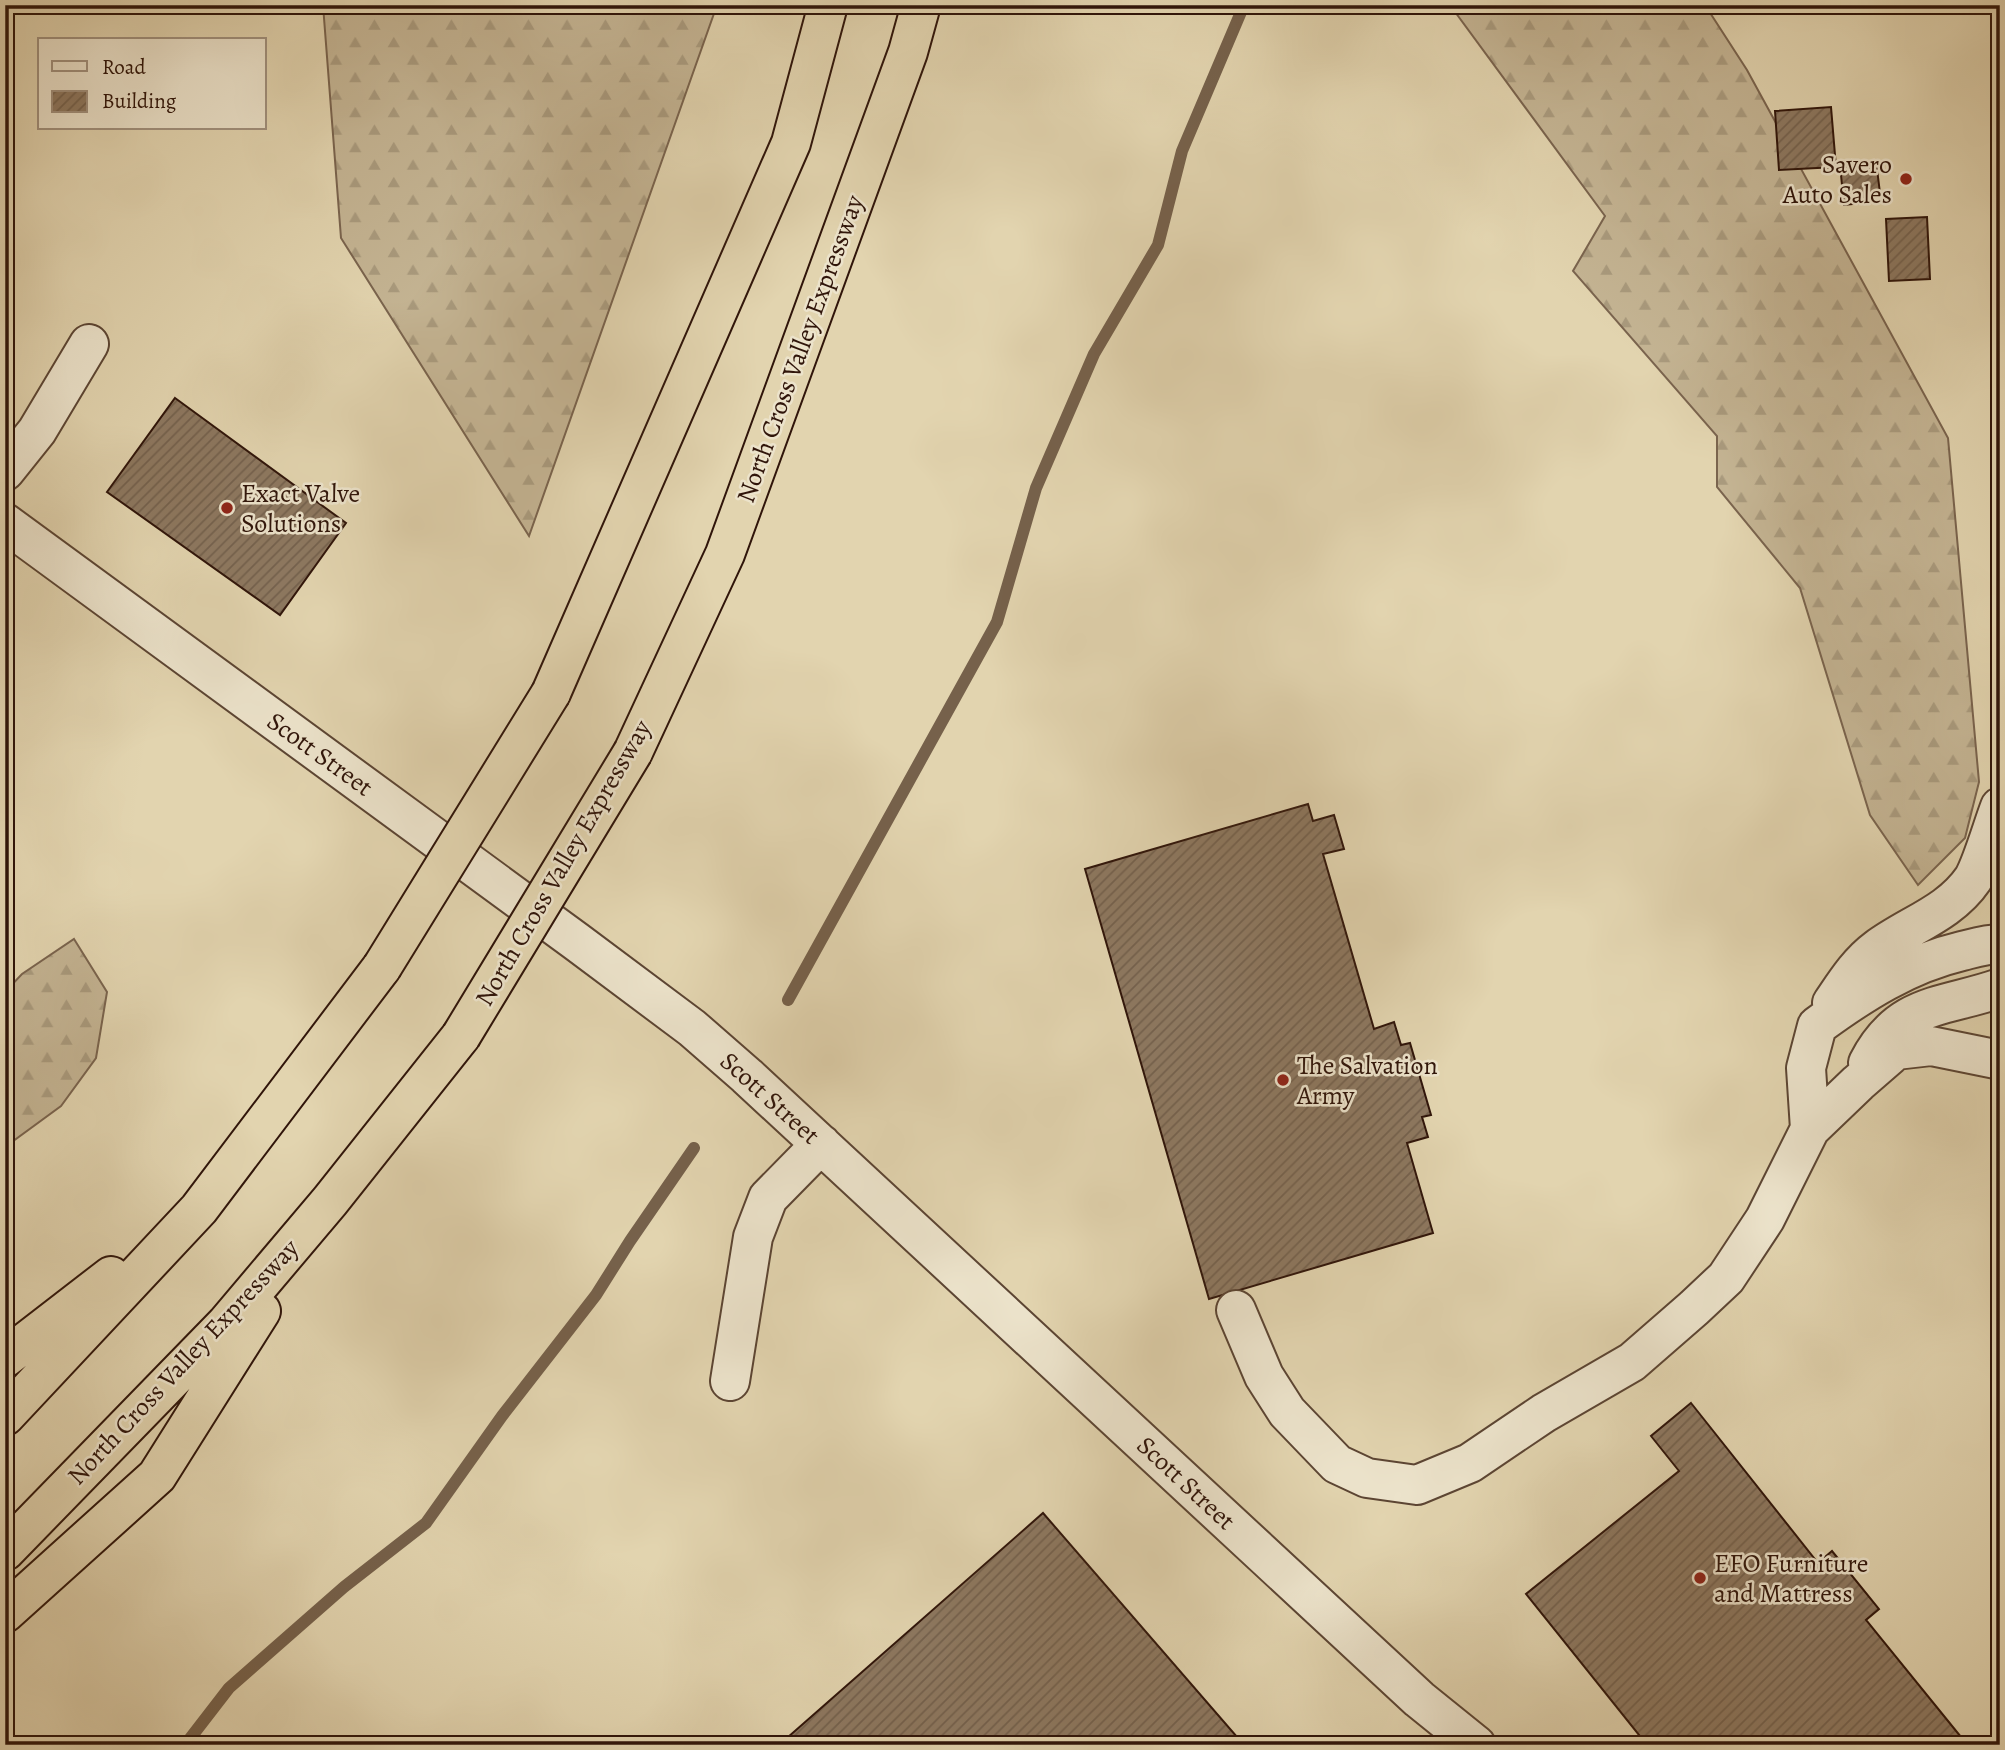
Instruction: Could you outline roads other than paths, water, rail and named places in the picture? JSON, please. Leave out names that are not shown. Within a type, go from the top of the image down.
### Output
[{"type":"highway","points":[[5,1416],[199,1209],[382,967],[551,693],[791,143],[828,5]]},
{"type":"highway","name":"North Cross Valley Expressway","points":[[5,1551],[226,1324],[330,1201],[461,1035],[633,752],[725,554],[908,52],[921,5]]},
{"type":"highway","points":[[5,1614],[157,1476],[330,1201]]},
{"type":"highway","points":[[5,1358],[199,1209]]},
{"type":"street","points":[[5,471],[37,431],[89,344]]},
{"type":"street","name":"Scott Street","points":[[10,536],[577,942],[681,1020],[821,1144],[1419,1699],[1476,1745]]},
{"type":"street","points":[[1810,1129],[1806,1068],[1817,1026],[1853,972],[1876,949],[1928,919],[1949,903],[1973,878],[2000,807]]},
{"type":"street","points":[[1817,1026],[1859,995],[1916,965],[1946,955],[2000,944]]},
{"type":"street","points":[[1858,1083],[1879,1041],[1903,1020],[1926,1009],[2000,988]]},
{"type":"street","points":[[1236,1311],[1264,1376],[1287,1412],[1322,1451],[1337,1464],[1367,1478],[1417,1485],[1470,1463],[1544,1413],[1632,1362],[1693,1308],[1726,1278],[1765,1219],[1810,1129],[1896,1050],[1931,1046],[2000,1060]]},
{"type":"street","points":[[730,1381],[753,1237],[768,1198],[821,1144]]},
{"type":"waterway","points":[[788,1000],[997,622],[1036,488],[1094,354],[1158,245],[1182,151],[1244,5]]},
{"type":"waterway","points":[[185,1745],[229,1688],[344,1587],[426,1523],[502,1416],[596,1295],[694,1148]]},
{"type":"place","name":"Savero Auto Sales","points":[[1906,179]]},
{"type":"place","name":"Exact Valve Solutions","points":[[227,508]]},
{"type":"place","name":"The Salvation Army","points":[[1283,1080]]},
{"type":"place","name":"EFO Furniture and Mattress","points":[[1700,1578]]}]
